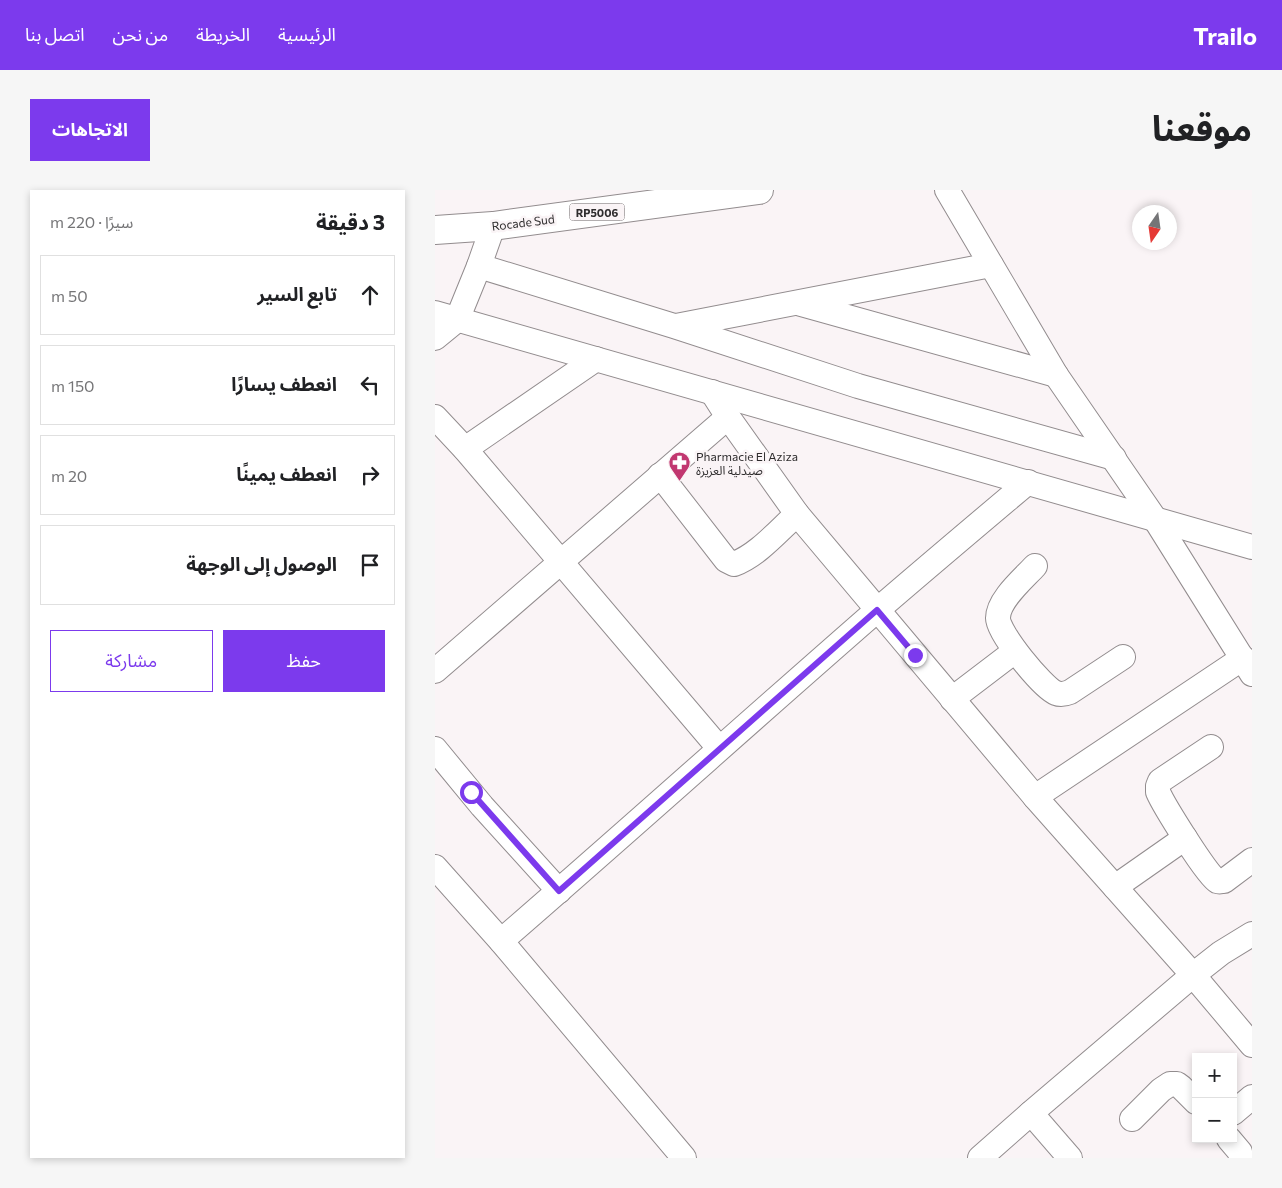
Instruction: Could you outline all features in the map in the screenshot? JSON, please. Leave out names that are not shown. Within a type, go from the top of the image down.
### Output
[{"type":"main road","name":"Rocade Sud","points":[[435,230],[493,226],[759,190]]},
{"type":"street","points":[[947,190],[1056,375],[1155,519],[1247,666],[1035,797]]},
{"type":"street","points":[[435,338],[446,316],[479,266],[493,226]]},
{"type":"street","points":[[674,326],[991,265]]},
{"type":"street","points":[[479,266],[674,326],[858,386],[1114,458]]},
{"type":"street","points":[[797,302],[1056,375]]},
{"type":"street","points":[[446,316],[1252,547]]},
{"type":"street","points":[[465,449],[596,359]]},
{"type":"street","points":[[712,392],[797,514],[1035,797],[1252,1044]]},
{"type":"street","points":[[435,417],[465,449],[719,748]]},
{"type":"street","points":[[435,671],[728,417]]},
{"type":"street","points":[[661,475],[726,560],[734,564],[744,561],[756,552],[797,514]]},
{"type":"street","points":[[501,941],[877,610],[1028,482]]},
{"type":"street","points":[[1035,566],[1002,604],[998,618],[999,626],[1015,651],[1052,691],[1062,694],[1074,690],[1123,657]]},
{"type":"street","points":[[952,699],[1015,651]]},
{"type":"street","points":[[1211,747],[1159,782],[1157,790],[1185,838],[1207,871],[1217,881],[1222,882],[1252,860]]},
{"type":"street","points":[[435,749],[559,891]]},
{"type":"street","points":[[1115,887],[1185,838]]},
{"type":"street","points":[[435,867],[501,941],[684,1158]]},
{"type":"street","points":[[980,1158],[1031,1112],[1193,975],[1221,953],[1252,934]]},
{"type":"street","points":[[1132,1119],[1161,1090],[1171,1084],[1177,1084],[1192,1098]]},
{"type":"street","points":[[1237,1110],[1252,1097]]},
{"type":"street","points":[[1031,1112],[1071,1158]]},
{"type":"street","points":[[1232,1143],[1240,1152],[1241,1158]]},
{"type":"place","name":"Pharmacie El Aziza صيدلية العزيزة","points":[[680,482]]},
{"type":"route","points":[[471,792],[559,891],[877,610],[915,655]]}]
